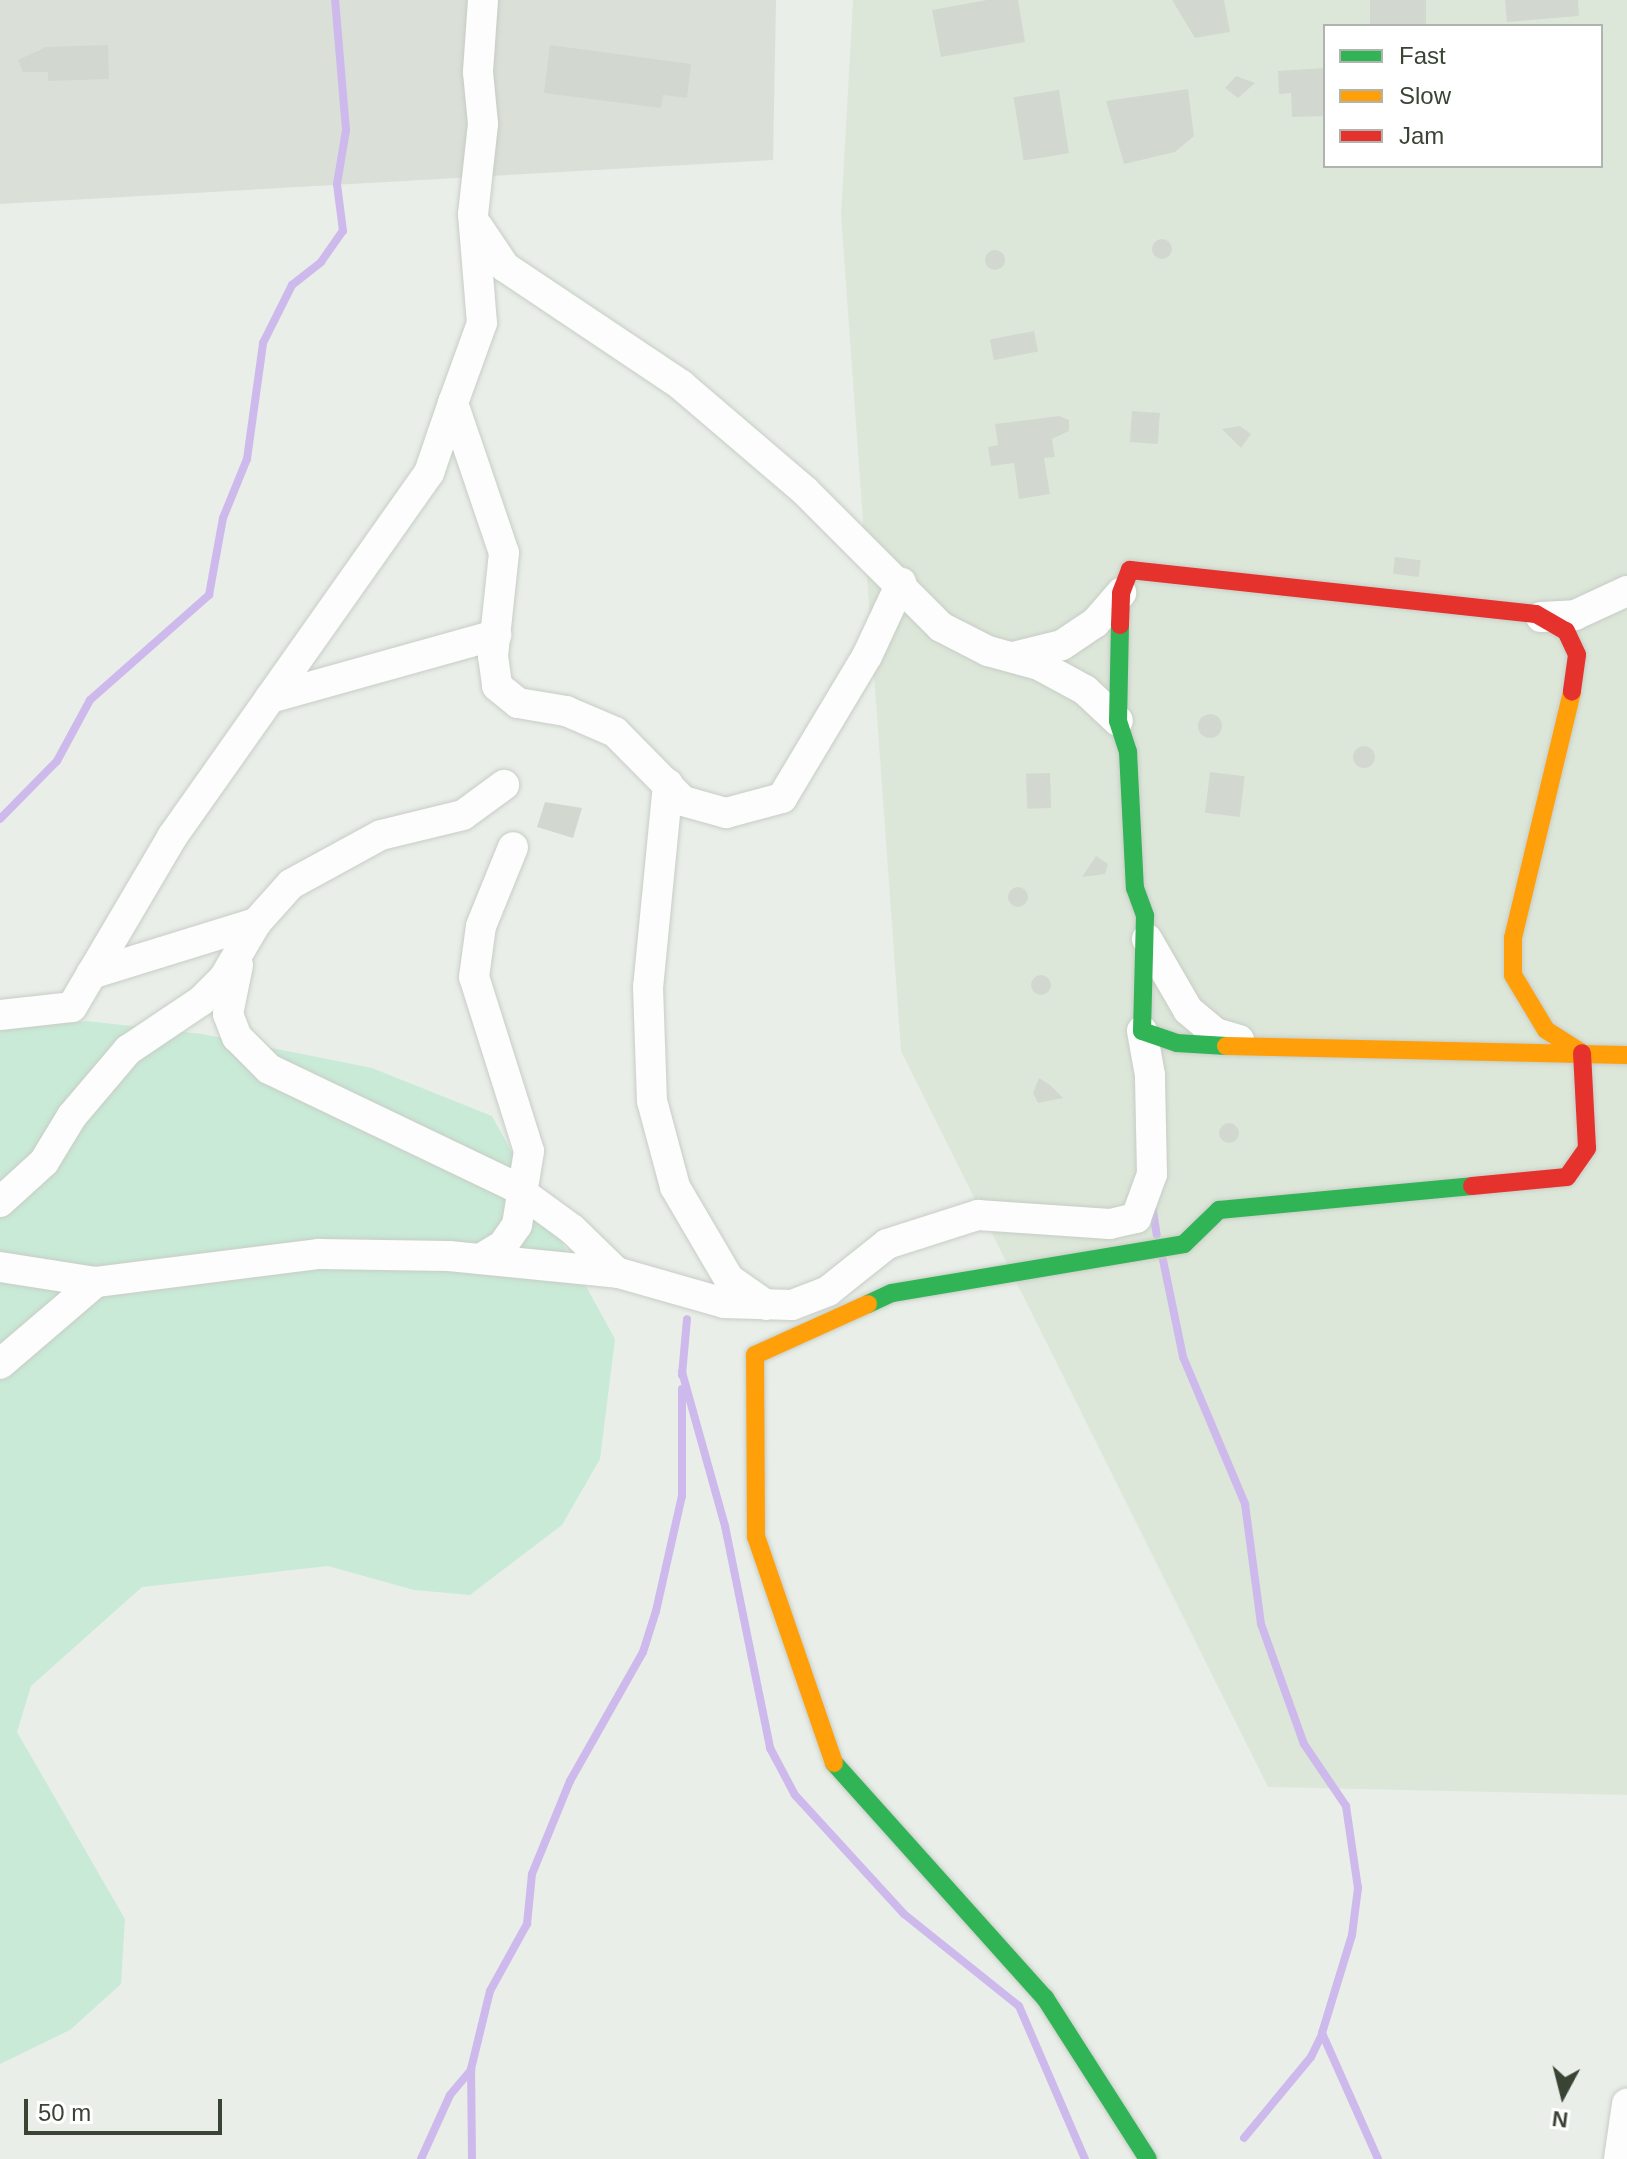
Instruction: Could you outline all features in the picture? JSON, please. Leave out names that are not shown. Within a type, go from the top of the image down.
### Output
[{"type":"street","points":[[0,1015],[72,1007],[172,837],[429,473],[482,323],[473,214],[483,124],[478,72],[483,0]]},
{"type":"street","points":[[473,214],[485,244],[505,267],[681,385],[901,583],[941,627],[1085,690],[1118,721]]},
{"type":"street","points":[[453,403],[504,553],[496,635],[497,686],[518,703],[566,711],[615,732],[683,801],[726,813],[782,798],[867,656],[901,583]]},
{"type":"street","points":[[1012,658],[1062,645],[1095,623],[1121,593],[1130,570],[1174,570],[1541,617],[1575,615],[1627,591]]},
{"type":"street","points":[[1121,593],[1118,721],[1128,752],[1135,888],[1145,916],[1148,947],[1188,1010],[1215,1033],[1260,1047]]},
{"type":"street","points":[[1541,617],[1566,631],[1577,655],[1575,680],[1513,938],[1513,975],[1546,1030],[1582,1053]]},
{"type":"street","points":[[270,698],[496,635]]},
{"type":"street","points":[[668,784],[648,987],[652,1101],[675,1187],[729,1279],[768,1306]]},
{"type":"street","points":[[504,785],[463,815],[381,835],[334,856],[291,884],[256,923],[240,957],[228,1014],[237,1037],[269,1069],[524,1194],[616,1272]]},
{"type":"street","points":[[480,1259],[503,1245],[517,1225],[529,1151],[524,1120],[474,977],[481,926],[513,847]]},
{"type":"street","points":[[0,1267],[96,1282],[319,1254],[480,1259],[616,1272],[724,1303],[792,1305],[828,1291],[887,1244],[978,1215],[1110,1224],[1136,1218],[1152,1174],[1150,1075],[1142,1031],[1145,916]]},
{"type":"street","points":[[91,974],[256,923]]},
{"type":"street","points":[[0,1202],[44,1162],[72,1116],[128,1050],[201,1001],[240,957]]},
{"type":"street","points":[[1142,1031],[1177,1043],[1627,1055]]},
{"type":"street","points":[[1148,2159],[1045,1998],[833,1762],[756,1537],[755,1355],[892,1293],[1184,1244],[1219,1210],[1567,1177],[1587,1148],[1582,1053]]},
{"type":"street","points":[[0,1364],[96,1282]]},
{"type":"street","points":[[1619,2159],[1627,2104]]},
{"type":"shaded area","points":[[0,0],[776,0],[773,160],[0,204]]},
{"type":"shaded area","points":[[853,0],[1627,0],[1627,1795],[1268,1787],[901,1051],[841,215]]},
{"type":"green space","points":[[87,1021],[202,1034],[372,1068],[492,1116],[615,1339],[600,1459],[562,1525],[470,1595],[414,1590],[328,1566],[142,1587],[31,1686],[17,1732],[125,1919],[121,1984],[70,2030],[0,2064],[0,1030]]},
{"type":"building","points":[[987,0],[1018,0],[1025,42],[941,57],[932,10]]},
{"type":"building","points":[[1172,0],[1224,0],[1230,32],[1195,38]]},
{"type":"building","points":[[1370,0],[1426,0],[1426,24],[1370,24]]},
{"type":"building","points":[[1505,0],[1578,0],[1579,16],[1507,22]]},
{"type":"building","points":[[108,45],[109,79],[48,81],[48,72],[23,72],[18,60],[46,47]]},
{"type":"building","points":[[550,45],[691,64],[687,98],[663,95],[661,108],[544,93]]},
{"type":"building","points":[[1323,68],[1323,116],[1292,117],[1291,93],[1279,94],[1278,71]]},
{"type":"building","points":[[1236,76],[1255,83],[1238,98],[1225,88]]},
{"type":"building","points":[[1188,89],[1194,136],[1175,152],[1124,164],[1106,101]]},
{"type":"building","points":[[1059,90],[1069,153],[1024,160],[1014,97]]},
{"type":"building","points":[[1158,239],[1166,239],[1172,249],[1166,259],[1158,259],[1152,253],[1152,245]]},
{"type":"building","points":[[991,250],[999,250],[1005,260],[999,270],[991,270],[985,264],[985,256]]},
{"type":"building","points":[[1034,331],[1038,352],[994,360],[990,340]]},
{"type":"building","points":[[1132,411],[1160,413],[1158,444],[1130,442]]},
{"type":"building","points":[[1059,416],[1069,420],[1069,431],[1052,439],[1055,457],[1044,458],[1050,494],[1019,499],[1014,463],[991,466],[988,447],[998,445],[995,424]]},
{"type":"building","points":[[1240,426],[1251,434],[1241,448],[1222,429]]},
{"type":"building","points":[[1395,557],[1421,560],[1419,577],[1393,574]]},
{"type":"building","points":[[1210,714],[1221,721],[1222,726],[1215,737],[1210,738],[1199,731],[1198,726],[1205,715]]},
{"type":"building","points":[[1364,746],[1375,757],[1364,768],[1353,757]]},
{"type":"building","points":[[1210,772],[1245,776],[1240,817],[1205,813]]},
{"type":"building","points":[[1050,773],[1051,808],[1027,809],[1026,774]]},
{"type":"building","points":[[545,802],[582,808],[573,838],[537,827]]},
{"type":"building","points":[[1096,856],[1108,864],[1105,874],[1082,877]]},
{"type":"building","points":[[1014,887],[1022,887],[1028,897],[1022,907],[1014,907],[1008,901],[1008,893]]},
{"type":"building","points":[[1037,975],[1045,975],[1051,985],[1045,995],[1037,995],[1031,989],[1031,981]]},
{"type":"building","points":[[1039,1078],[1063,1098],[1038,1103],[1033,1093]]},
{"type":"building","points":[[1225,1123],[1233,1123],[1239,1133],[1233,1143],[1225,1143],[1219,1137],[1219,1129]]},
{"type":"waterway","points":[[0,819],[57,761],[90,700],[209,595],[223,518],[247,459],[263,343],[292,285],[321,262],[343,231],[337,184],[346,130],[335,0]]},
{"type":"waterway","points":[[1152,1205],[1157,1235]]},
{"type":"waterway","points":[[1163,1260],[1183,1357],[1245,1504],[1261,1624],[1304,1744],[1346,1806],[1358,1888],[1352,1935],[1322,2033],[1378,2159]]},
{"type":"waterway","points":[[682,1375],[687,1319]]},
{"type":"waterway","points":[[682,1372],[725,1526],[770,1748],[795,1795],[904,1914],[1019,2006],[1085,2159]]},
{"type":"waterway","points":[[472,2159],[471,2069],[490,1991],[527,1924],[532,1874],[570,1781],[643,1652],[656,1611],[682,1496],[682,1389]]},
{"type":"waterway","points":[[1244,2138],[1311,2057],[1322,2034]]},
{"type":"waterway","points":[[421,2159],[450,2095],[471,2070]]},
{"type":"traffic: fast","points":[[1120,625],[1118,721],[1128,752],[1135,888],[1145,916],[1142,1031],[1177,1043],[1226,1046]]},
{"type":"traffic: fast","points":[[868,1304],[892,1293],[1184,1244],[1219,1210],[1472,1186]]},
{"type":"traffic: fast","points":[[834,1763],[1045,1998],[1148,2159]]},
{"type":"traffic: slow","points":[[1572,692],[1513,938],[1513,975],[1546,1030],[1582,1053]]},
{"type":"traffic: slow","points":[[1226,1046],[1627,1055]]},
{"type":"traffic: slow","points":[[834,1763],[756,1537],[755,1355],[868,1304]]},
{"type":"traffic: jam","points":[[1120,625],[1121,593],[1130,570],[1536,614],[1566,631],[1577,655],[1572,692]]},
{"type":"traffic: jam","points":[[1472,1186],[1567,1177],[1587,1148],[1582,1053]]}]
